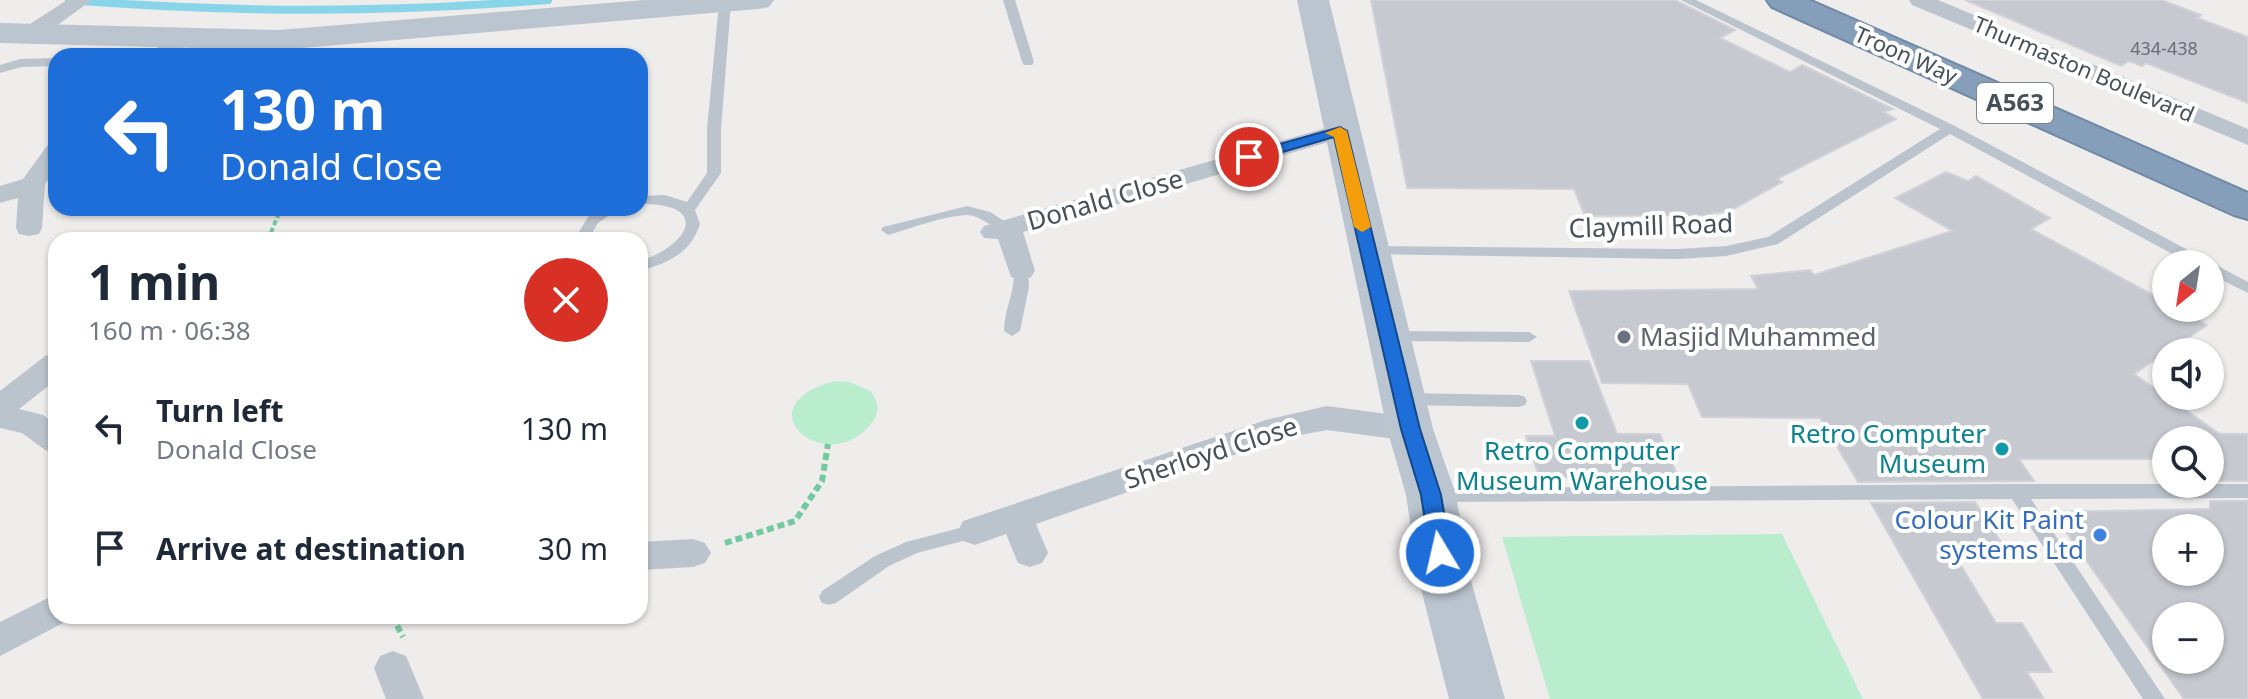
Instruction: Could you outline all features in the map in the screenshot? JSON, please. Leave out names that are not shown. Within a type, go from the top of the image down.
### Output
[{"type":"highway","name":"Troon Way","points":[[1783,0],[2248,207]]},
{"type":"street","points":[[15,34],[170,48],[291,47],[758,0]]},
{"type":"street","points":[[1313,0],[1388,336],[1431,495],[1445,581],[1477,699]]},
{"type":"street","name":"Thurmaston Boulevard","points":[[1920,0],[2248,138]]},
{"type":"street","points":[[15,34],[75,4]]},
{"type":"street","name":"Donald Close","points":[[1021,271],[1001,230],[1340,131]]},
{"type":"street","points":[[29,228],[32,184],[48,162]]},
{"type":"street","points":[[0,195],[32,184]]},
{"type":"street","points":[[0,407],[48,370]]},
{"type":"street","name":"Sherloyd Close","points":[[975,531],[1277,428],[1327,418],[1407,414]]},
{"type":"street","points":[[0,416],[32,423],[48,435]]},
{"type":"street","points":[[1017,518],[1030,553]]},
{"type":"street","points":[[648,556],[693,553]]},
{"type":"street","points":[[0,640],[48,613]]},
{"type":"lane","points":[[1009,0],[1028,62]]},
{"type":"lane","points":[[1687,0],[1950,129],[2177,250]]},
{"type":"lane","points":[[688,210],[714,173],[714,129],[725,3]]},
{"type":"lane","points":[[0,69],[20,63],[48,62]]},
{"type":"lane","name":"Claymill Road","points":[[1368,251],[1678,254],[1726,251],[1757,245],[1773,241],[1950,129]]},
{"type":"lane","points":[[648,200],[662,200],[688,210],[694,219],[694,230],[688,241],[662,260],[648,264]]},
{"type":"lane","points":[[888,230],[967,210],[985,215],[1001,230]]},
{"type":"lane","points":[[586,232],[593,220],[600,216]]},
{"type":"lane","points":[[1012,331],[1011,313],[1021,290],[1021,271]]},
{"type":"lane","points":[[2224,275],[2248,288]]},
{"type":"lane","points":[[1388,336],[1529,337]]},
{"type":"lane","points":[[1407,414],[1519,401]]},
{"type":"lane","points":[[2016,491],[2155,699]]},
{"type":"lane","points":[[1431,495],[2248,491]]},
{"type":"lane","points":[[829,597],[892,556],[913,547],[975,531]]},
{"type":"path","points":[[693,553],[795,521],[822,481],[828,444]]},
{"type":"green space","points":[[835,381],[849,382],[871,391],[877,404],[876,417],[852,440],[833,444],[815,441],[800,433],[793,420],[794,406],[807,392]]},
{"type":"green space","points":[[1782,534],[1863,699],[1550,699],[1502,537]]},
{"type":"building","points":[[1371,0],[1675,0],[1735,30],[1720,38],[1790,72],[1802,65],[1893,109],[1883,112],[1896,119],[1777,179],[1782,182],[1728,212],[1712,215],[1585,216],[1574,189],[1407,188]]},
{"type":"building","points":[[1965,0],[2162,0],[2201,15],[2197,18],[2248,37],[2248,103],[2146,63],[2142,66],[2129,61],[2121,66]]},
{"type":"building","points":[[1946,172],[1968,181],[1976,176],[2050,218],[2031,229],[2152,294],[2152,322],[2202,322],[2207,325],[2188,338],[2152,338],[2152,362],[2134,374],[2152,387],[2152,410],[2186,410],[2209,426],[2152,426],[2152,459],[2019,459],[2034,481],[1858,482],[1820,418],[1702,417],[1688,384],[1602,383],[1569,291],[1758,289],[1751,276],[1810,270],[1814,275],[1952,231],[1895,198]]},
{"type":"building","name":"Retro Computer Museum Warehouse","points":[[1531,361],[1589,361],[1617,434],[1660,434],[1678,477],[1539,477],[1526,436],[1555,436]]},
{"type":"building","points":[[2224,434],[2248,434],[2248,481],[2224,481]]},
{"type":"building","points":[[2210,501],[2248,501],[2248,699],[2184,699],[2166,674],[2224,674],[2224,602],[2152,602],[2152,654],[2052,512],[2210,509]]},
{"type":"building","points":[[1975,502],[2003,545],[1949,546],[1996,623],[2022,623],[2052,672],[2027,672],[2044,699],[1983,699],[1871,503]]},
{"type":"waterway","points":[[69,0],[308,10],[548,0]]},
{"type":"slow traffic","points":[[1333,133],[1340,131],[1362,227]]},
{"type":"place","name":"Masjid Muhammed","points":[[1624,337]]},
{"type":"place","name":"Retro Computer Museum Warehouse","points":[[1582,423]]},
{"type":"place","name":"Retro Computer Museum","points":[[2002,449]]},
{"type":"place","name":"Colour Kit Paint systems Ltd","points":[[2100,535]]},
{"type":"route","points":[[1249,157],[1340,131],[1410,429],[1431,495],[1440,553]]}]
